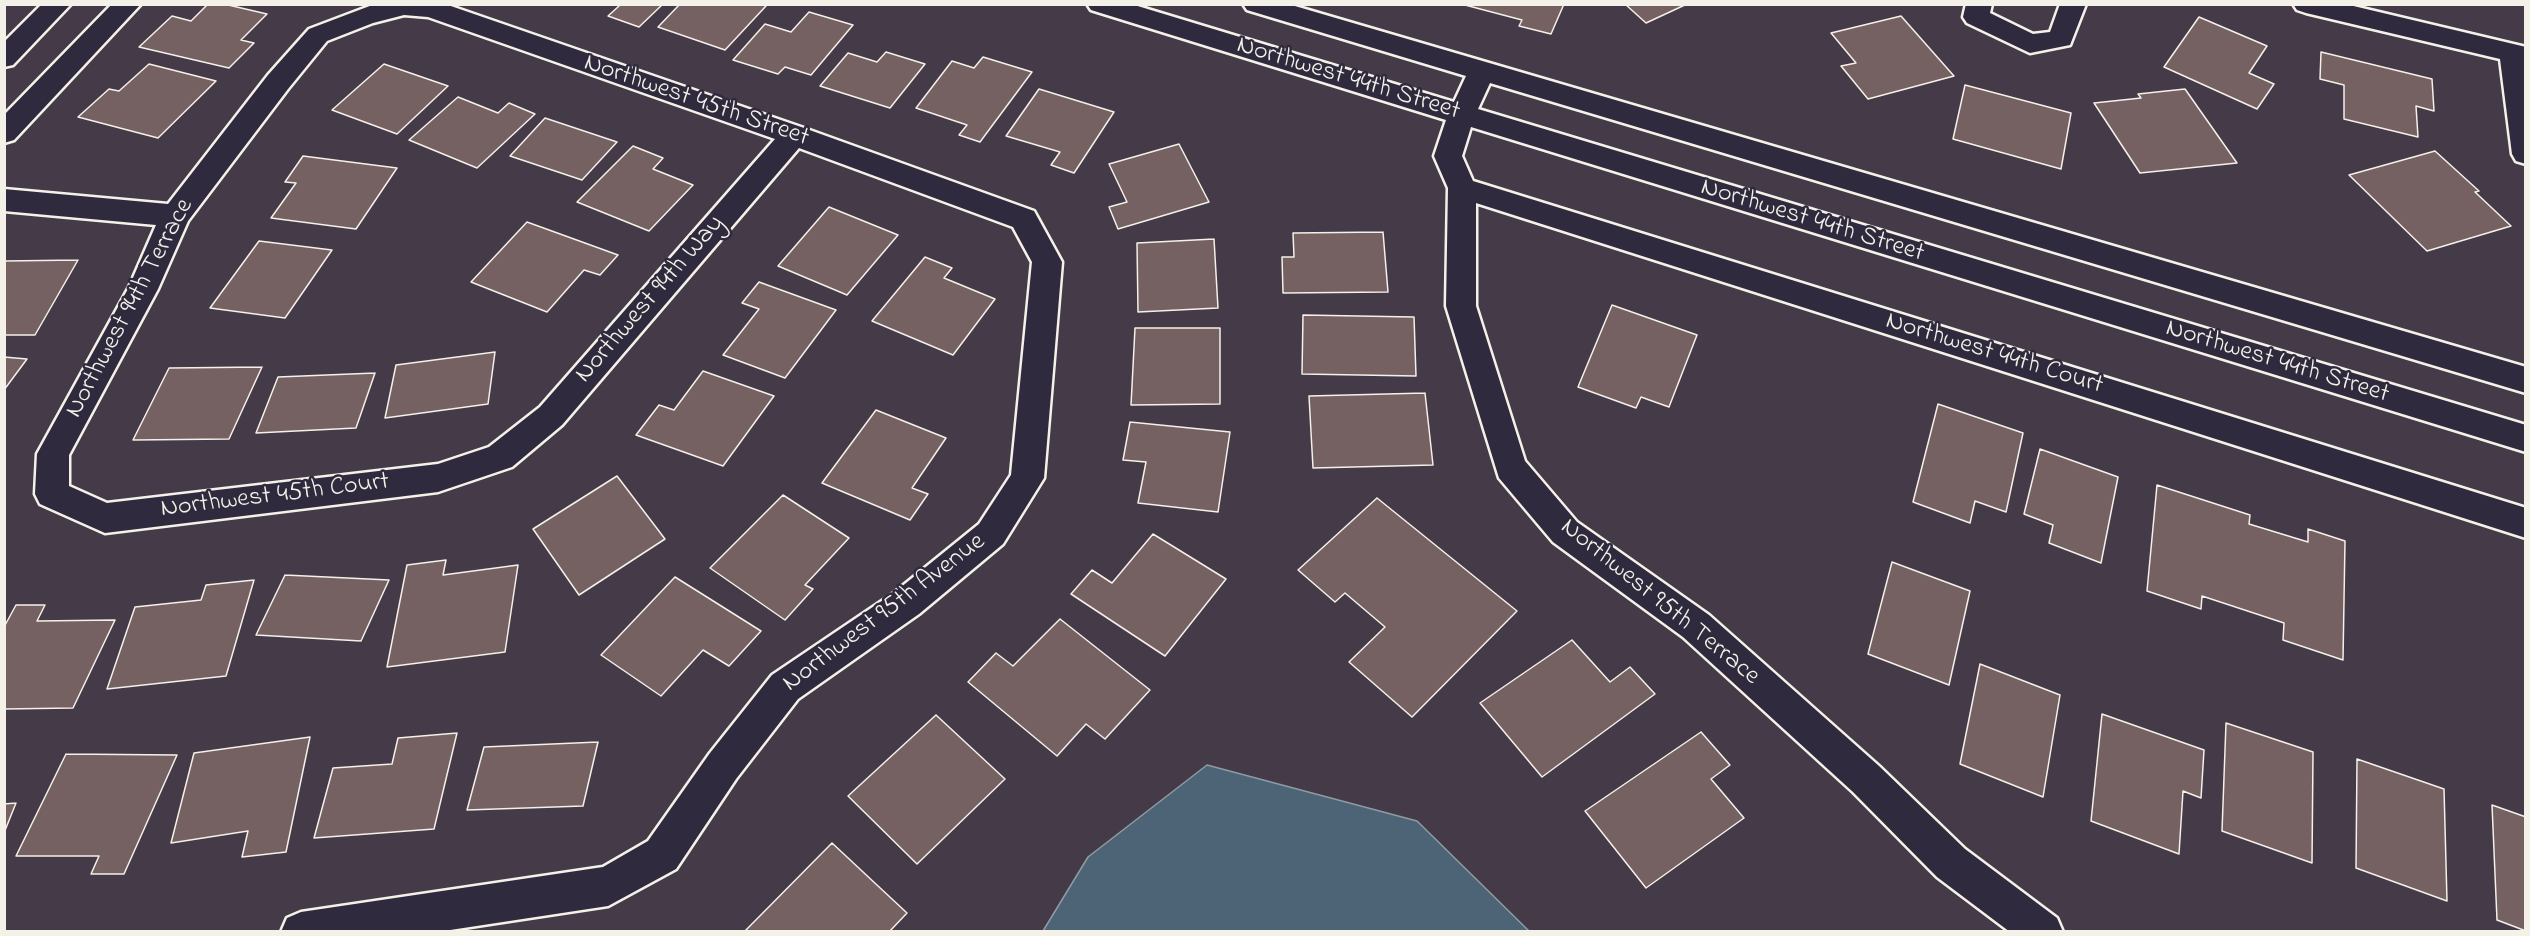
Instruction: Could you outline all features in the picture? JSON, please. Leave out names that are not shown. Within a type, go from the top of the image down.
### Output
[{"type":"street","points":[[4,58],[58,4]]},
{"type":"street","points":[[4,133],[128,4]]},
{"type":"street","name":"Northwest 44th Street","points":[[1100,4],[2526,439]]},
{"type":"street","name":"Northwest 44th Street","points":[[1256,4],[2526,380]]},
{"type":"street","points":[[1979,4],[1976,17],[2031,44],[2061,39],[2073,4]]},
{"type":"street","points":[[2306,4],[2341,9],[2519,54],[2526,154]]},
{"type":"street","name":"Northwest 45th Street","points":[[365,16],[404,6],[432,9],[794,135],[1024,219]]},
{"type":"street","name":"Northwest 94th Terrace","points":[[52,494],[53,454],[143,289],[175,216],[278,82],[318,35],[365,16]]},
{"type":"street","name":"Northwest 95th Terrace","points":[[1482,71],[1461,115],[1448,156],[1462,188],[1461,306],[1511,468],[1565,532],[1696,626],[1866,779],[1951,863],[2043,932]]},
{"type":"street","name":"Northwest 94th Way","points":[[500,457],[551,416],[794,135]]},
{"type":"street","name":"Northwest 44th Court","points":[[1462,188],[2526,523]]},
{"type":"street","points":[[4,200],[175,216]]},
{"type":"street","name":"Northwest 95th Avenue","points":[[301,932],[608,886],[662,855],[723,766],[785,687],[907,603],[991,534],[1026,478],[1047,262],[1024,219]]},
{"type":"street","name":"Northwest 45th Court","points":[[52,494],[105,518],[438,478],[500,457]]},
{"type":"water","points":[[1207,765],[1417,821],[1529,931],[1043,931],[1088,857]]},
{"type":"building","points":[[208,4],[224,4],[267,14],[241,40],[254,43],[229,68],[139,47],[172,16],[191,21]]},
{"type":"building","points":[[615,4],[663,4],[639,27],[608,16],[619,6]]},
{"type":"building","points":[[680,4],[761,4],[766,6],[725,50],[658,27]]},
{"type":"building","points":[[1564,4],[1551,34],[1519,26],[1522,20],[1465,5]]},
{"type":"building","points":[[1625,4],[1687,4],[1646,23]]},
{"type":"building","points":[[809,12],[853,25],[811,75],[785,67],[778,74],[733,60],[765,24],[791,32]]},
{"type":"building","points":[[1901,16],[1954,76],[1868,99],[1841,66],[1856,63],[1831,33]]},
{"type":"building","points":[[2199,17],[2267,46],[2249,73],[2274,84],[2257,109],[2164,67]]},
{"type":"building","points":[[886,52],[925,64],[890,108],[820,86],[848,53],[877,62]]},
{"type":"building","points":[[2321,52],[2432,79],[2434,111],[2416,106],[2418,137],[2344,119],[2344,85],[2320,79]]},
{"type":"building","points":[[983,57],[1032,72],[980,142],[959,135],[967,125],[916,108],[952,61],[974,68]]},
{"type":"building","points":[[149,64],[216,81],[158,138],[78,117],[109,89],[119,91]]},
{"type":"building","points":[[384,64],[448,86],[397,134],[332,110]]},
{"type":"building","points":[[1965,85],[2071,113],[2061,169],[1953,139]]},
{"type":"building","points":[[1039,89],[1114,112],[1074,173],[1051,165],[1060,152],[1006,136]]},
{"type":"building","points":[[2185,89],[2237,163],[2140,173],[2094,103],[2141,98],[2138,94]]},
{"type":"building","points":[[458,97],[498,113],[509,103],[535,114],[477,168],[409,140]]},
{"type":"building","points":[[545,118],[617,142],[582,180],[510,156]]},
{"type":"building","points":[[1179,144],[1209,202],[1118,229],[1109,207],[1127,202],[1109,164]]},
{"type":"building","points":[[633,146],[663,158],[653,169],[693,185],[649,231],[577,202]]},
{"type":"building","points":[[2435,151],[2479,191],[2475,192],[2511,226],[2427,251],[2349,175]]},
{"type":"building","points":[[303,156],[397,168],[356,229],[271,218],[296,183],[285,182]]},
{"type":"building","points":[[829,207],[898,235],[847,295],[778,266]]},
{"type":"building","points":[[527,222],[618,255],[600,275],[584,270],[547,312],[471,282]]},
{"type":"building","points":[[1383,232],[1388,292],[1283,293],[1282,257],[1294,257],[1293,233]]},
{"type":"building","points":[[1214,239],[1218,308],[1138,312],[1137,243]]},
{"type":"building","points":[[259,241],[332,250],[285,318],[210,308]]},
{"type":"building","points":[[925,257],[952,268],[944,278],[995,299],[953,355],[872,321]]},
{"type":"building","points":[[78,260],[35,335],[4,335],[4,261]]},
{"type":"building","points":[[759,282],[836,310],[785,378],[723,355],[759,309],[742,303]]},
{"type":"building","points":[[1612,305],[1697,335],[1669,407],[1641,397],[1636,408],[1578,387]]},
{"type":"building","points":[[1303,315],[1414,317],[1416,376],[1302,374]]},
{"type":"building","points":[[1135,328],[1220,328],[1220,404],[1131,405]]},
{"type":"building","points":[[495,352],[488,404],[385,418],[396,365]]},
{"type":"building","points":[[4,357],[27,359],[4,390]]},
{"type":"building","points":[[262,367],[229,439],[133,440],[169,368]]},
{"type":"building","points":[[703,371],[774,396],[723,466],[636,435],[659,405],[674,410]]},
{"type":"building","points":[[375,373],[356,428],[256,433],[278,377]]},
{"type":"building","points":[[1425,393],[1433,465],[1313,468],[1309,396]]},
{"type":"building","points":[[1938,404],[2023,433],[2006,512],[1975,501],[1970,523],[1913,502]]},
{"type":"building","points":[[876,410],[946,438],[912,488],[928,494],[910,520],[822,483]]},
{"type":"building","points":[[1130,422],[1230,432],[1218,512],[1138,503],[1146,462],[1123,460]]},
{"type":"building","points":[[2040,449],[2118,477],[2101,563],[2049,543],[2053,525],[2024,514]]},
{"type":"building","points":[[617,476],[665,539],[579,595],[533,529]]},
{"type":"building","points":[[2157,485],[2250,515],[2249,524],[2308,542],[2308,529],[2345,541],[2343,660],[2283,640],[2284,623],[2202,596],[2201,609],[2147,591]]},
{"type":"building","points":[[783,495],[849,538],[805,585],[813,589],[785,620],[710,568]]},
{"type":"building","points":[[1377,498],[1517,611],[1412,717],[1349,662],[1385,627],[1345,593],[1335,602],[1298,570]]},
{"type":"building","points":[[1153,534],[1226,579],[1165,656],[1071,594],[1092,570],[1112,583]]},
{"type":"building","points":[[446,560],[443,575],[518,565],[505,652],[387,667],[407,565]]},
{"type":"building","points":[[1892,562],[1970,591],[1949,685],[1868,654]]},
{"type":"building","points":[[285,575],[389,580],[361,641],[256,635]]},
{"type":"building","points":[[675,577],[761,631],[729,666],[703,650],[661,696],[601,655]]},
{"type":"building","points":[[254,580],[226,676],[107,689],[135,607],[201,600],[206,585]]},
{"type":"building","points":[[16,605],[45,605],[37,621],[115,620],[73,708],[4,709],[4,627]]},
{"type":"building","points":[[1060,619],[1150,690],[1105,739],[1086,724],[1057,756],[968,682],[996,653],[1013,666]]},
{"type":"building","points":[[1572,640],[1610,682],[1630,667],[1655,694],[1542,777],[1480,703]]},
{"type":"building","points":[[1980,664],[2060,695],[2043,797],[1960,764]]},
{"type":"building","points":[[2102,714],[2204,750],[2201,798],[2183,791],[2179,854],[2091,821]]},
{"type":"building","points":[[936,715],[1005,779],[917,864],[848,796]]},
{"type":"building","points":[[2226,723],[2313,752],[2312,863],[2222,831]]},
{"type":"building","points":[[1701,732],[1730,765],[1711,779],[1744,818],[1646,888],[1585,811]]},
{"type":"building","points":[[457,733],[434,829],[314,838],[333,768],[392,764],[398,738]]},
{"type":"building","points":[[310,737],[286,852],[242,857],[248,831],[171,843],[194,753]]},
{"type":"building","points":[[598,742],[583,806],[467,810],[484,747]]},
{"type":"building","points":[[66,754],[177,755],[124,874],[91,874],[99,856],[16,856]]},
{"type":"building","points":[[2357,759],[2444,789],[2447,901],[2356,868]]},
{"type":"building","points":[[16,803],[4,833],[4,804]]},
{"type":"building","points":[[2492,805],[2526,817],[2526,931],[2497,920]]},
{"type":"building","points":[[832,843],[907,913],[889,932],[744,932]]}]
